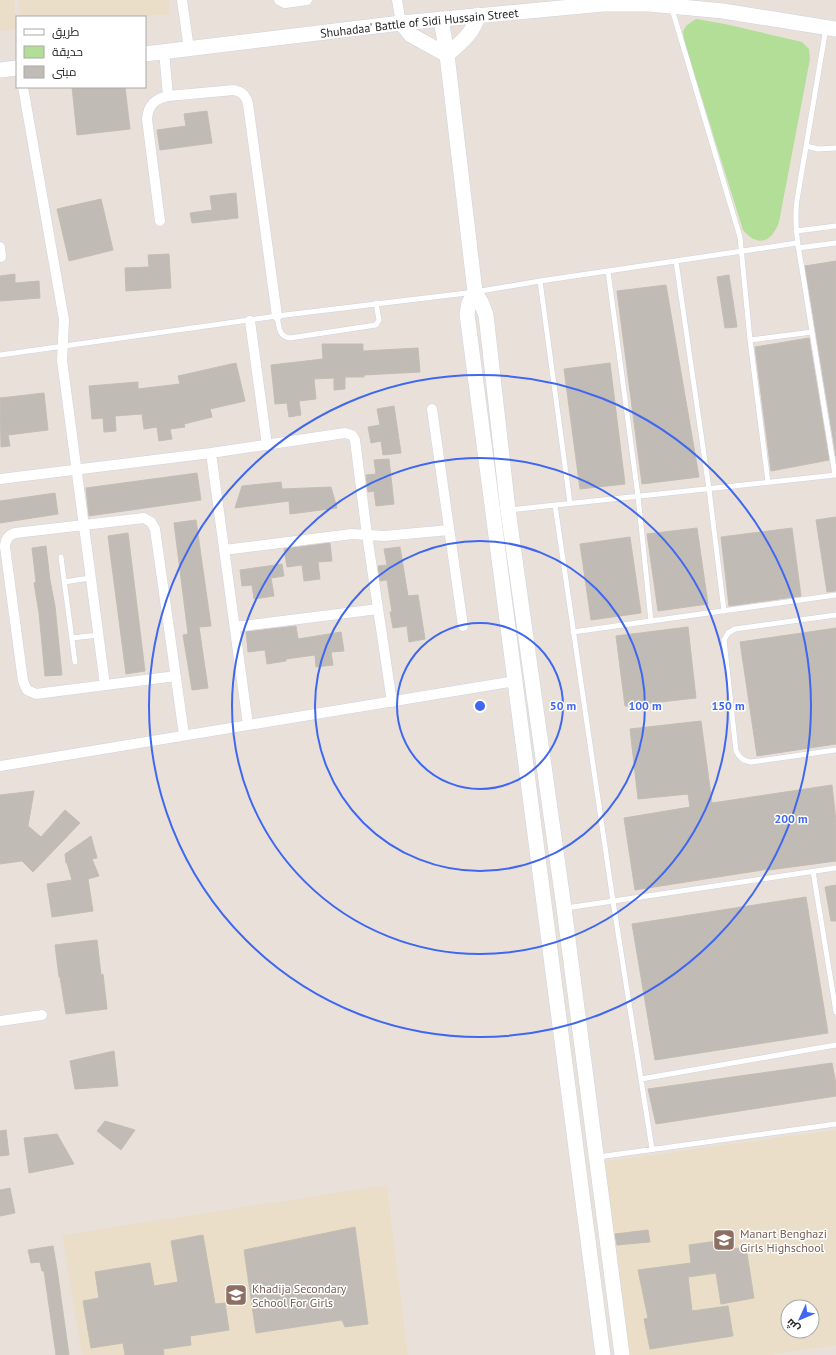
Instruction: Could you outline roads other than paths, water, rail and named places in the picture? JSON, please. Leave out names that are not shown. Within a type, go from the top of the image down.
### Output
[{"type":"main road","name":"Shuhadaa' Battle of Sidi Hussain Street","points":[[146,54],[401,23],[602,2],[672,6],[723,11],[831,28]]},
{"type":"main road","points":[[447,55],[469,34],[474,27],[478,15]]},
{"type":"main road","points":[[441,19],[447,55],[475,292],[486,314],[508,510],[564,908],[595,1157],[622,1355]]},
{"type":"main road","points":[[401,23],[411,35],[447,55]]},
{"type":"main road","points":[[0,70],[16,68]]},
{"type":"main road","points":[[475,292],[469,303],[468,314],[603,1355]]},
{"type":"street","points":[[182,0],[189,49]]},
{"type":"street","points":[[279,0],[286,2],[307,0]]},
{"type":"street","points":[[397,0],[401,23]]},
{"type":"street","points":[[164,51],[168,96]]},
{"type":"street","points":[[23,88],[64,320],[62,360],[105,685]]},
{"type":"street","points":[[160,221],[147,113],[149,108],[156,100],[168,96],[234,90],[244,94],[247,98],[277,316]]},
{"type":"street","points":[[250,321],[267,445]]},
{"type":"street","points":[[432,409],[463,626]]},
{"type":"street","points":[[0,479],[211,453],[345,433],[352,435],[355,440],[367,535],[392,702]]},
{"type":"street","points":[[211,453],[248,725]]},
{"type":"street","points":[[176,676],[36,694],[31,693],[25,688],[22,673],[5,547],[6,539],[15,533],[144,518],[154,525],[176,676],[184,736]]},
{"type":"street","points":[[224,550],[352,534],[384,536],[449,530]]},
{"type":"street","points":[[235,627],[378,608]]},
{"type":"street","points":[[0,766],[515,681]]},
{"type":"street","points":[[0,1020],[42,1015]]},
{"type":"lane","points":[[672,6],[737,222],[742,250],[750,340],[768,482]]},
{"type":"lane","points":[[508,510],[835,475],[797,246],[796,231],[796,209],[806,146],[831,28]]},
{"type":"lane","points":[[806,146],[818,149],[836,148]]},
{"type":"lane","points":[[796,231],[836,226]]},
{"type":"lane","points":[[0,355],[277,316],[475,292],[742,250],[836,243]]},
{"type":"lane","points":[[676,261],[709,488],[724,610]]},
{"type":"lane","points":[[608,271],[638,496],[651,621]]},
{"type":"lane","points":[[540,281],[570,503]]},
{"type":"lane","points":[[277,316],[282,335],[290,338],[376,325],[379,320],[376,303]]},
{"type":"lane","points":[[750,340],[812,332]]},
{"type":"lane","points":[[555,505],[613,901],[652,1149]]},
{"type":"lane","points":[[61,557],[75,662]]},
{"type":"lane","points":[[64,582],[90,578]]},
{"type":"lane","points":[[573,632],[836,595]]},
{"type":"lane","points":[[836,615],[734,629],[728,633],[724,640],[736,751],[744,761],[752,762],[836,750]]},
{"type":"lane","points":[[72,638],[98,635]]},
{"type":"lane","points":[[564,908],[836,868]]},
{"type":"lane","points":[[813,871],[836,1012]]},
{"type":"lane","points":[[641,1078],[836,1045]]},
{"type":"lane","points":[[595,1157],[836,1124]]},
{"type":"place","name":"Manart Benghazi Girls Highschool","points":[[724,1240]]},
{"type":"place","name":"Khadija Secondary School For Girls","points":[[236,1295]]}]
